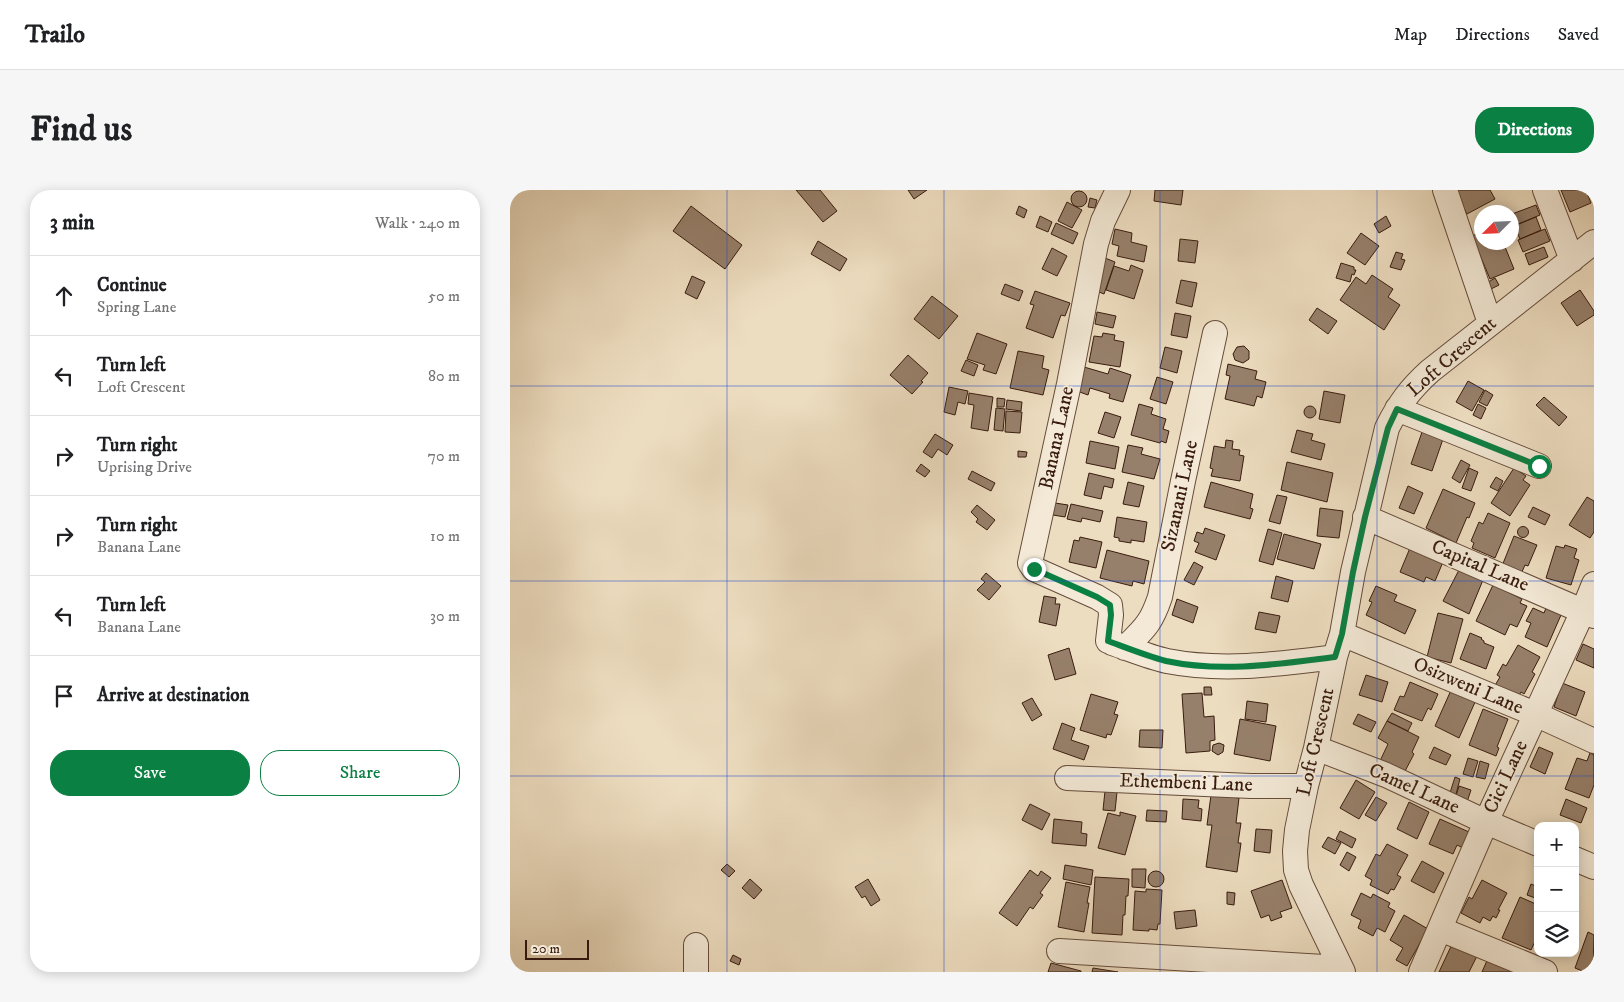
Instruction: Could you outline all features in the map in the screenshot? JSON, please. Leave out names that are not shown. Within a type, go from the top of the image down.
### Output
[{"type":"street","name":"Banana Lane","points":[[1109,641],[1110,605],[1097,597],[1034,569],[1030,563],[1065,402],[1096,244],[1103,221],[1118,190]]},
{"type":"street","points":[[1445,190],[1490,323]]},
{"type":"street","points":[[1545,190],[1572,260]]},
{"type":"street","name":"Loft Crescent","points":[[1342,970],[1301,885],[1296,870],[1295,851],[1297,830],[1306,786],[1335,657],[1342,634],[1365,517],[1388,428],[1397,409],[1412,387],[1594,242]]},
{"type":"street","name":"Sizanani Lane","points":[[1109,641],[1145,629],[1154,615],[1160,598],[1215,333]]},
{"type":"street","points":[[1397,409],[1539,466]]},
{"type":"street","name":"Capital Lane","points":[[1365,517],[1588,614]]},
{"type":"street","name":"Cici Lane","points":[[1421,972],[1535,714],[1588,614],[1594,584]]},
{"type":"street","name":"Osizweni Lane","points":[[1342,634],[1535,714],[1594,741]]},
{"type":"street","points":[[1109,641],[1166,661],[1204,666],[1236,667],[1335,657]]},
{"type":"street","name":"Camel Lane","points":[[1316,748],[1386,775],[1534,842]]},
{"type":"street","name":"Ethembeni Lane","points":[[1067,778],[1251,786],[1306,786]]},
{"type":"street","points":[[1579,861],[1594,867]]},
{"type":"street","points":[[1440,929],[1545,972]]},
{"type":"street","points":[[696,944],[696,972]]},
{"type":"street","points":[[1059,951],[1342,970]]},
{"type":"building","points":[[796,190],[820,190],[837,211],[823,222]]},
{"type":"building","points":[[908,190],[927,190],[914,199]]},
{"type":"building","points":[[1155,190],[1183,190],[1181,205],[1154,201]]},
{"type":"building","points":[[1454,190],[1490,190],[1495,199],[1484,205],[1474,205],[1474,210],[1467,214]]},
{"type":"building","points":[[1561,190],[1590,190],[1587,193],[1591,203],[1570,212]]},
{"type":"building","points":[[1079,191],[1085,193],[1087,199],[1085,205],[1079,207],[1073,205],[1071,199],[1073,193]]},
{"type":"building","points":[[1090,198],[1097,200],[1095,208],[1088,207]]},
{"type":"building","points":[[1067,202],[1082,210],[1072,228],[1058,221]]},
{"type":"building","points":[[1536,205],[1540,215],[1519,224],[1519,211]]},
{"type":"building","points":[[691,206],[742,245],[725,269],[673,231]]},
{"type":"building","points":[[1019,206],[1027,210],[1024,218],[1016,214]]},
{"type":"building","points":[[1040,216],[1052,222],[1048,232],[1036,227]]},
{"type":"building","points":[[1386,216],[1391,226],[1379,233],[1374,224]]},
{"type":"building","points":[[1536,217],[1541,230],[1520,239],[1519,224]]},
{"type":"building","points":[[1056,223],[1078,233],[1073,244],[1051,234]]},
{"type":"building","points":[[1115,229],[1132,233],[1131,242],[1147,246],[1144,262],[1117,256],[1119,246],[1112,244]]},
{"type":"building","points":[[1545,229],[1550,241],[1523,252],[1519,240]]},
{"type":"building","points":[[1361,233],[1379,246],[1365,265],[1347,253]]},
{"type":"building","points":[[1180,239],[1198,241],[1195,263],[1178,261]]},
{"type":"building","points":[[818,241],[847,259],[840,271],[811,254]]},
{"type":"building","points":[[1544,247],[1548,257],[1529,265],[1525,254]]},
{"type":"building","points":[[1052,248],[1067,256],[1057,276],[1042,269]]},
{"type":"building","points":[[1478,250],[1506,250],[1514,269],[1490,279]]},
{"type":"building","points":[[1396,252],[1403,254],[1401,259],[1405,260],[1401,270],[1390,267]]},
{"type":"building","points":[[1105,258],[1115,262],[1104,294],[1094,290]]},
{"type":"building","points":[[1341,263],[1354,267],[1354,270],[1356,270],[1354,275],[1352,274],[1350,282],[1336,278]]},
{"type":"building","points":[[1131,265],[1143,270],[1134,299],[1106,290],[1114,266],[1129,271]]},
{"type":"building","points":[[1372,275],[1393,289],[1388,297],[1400,305],[1384,330],[1340,300],[1356,277],[1366,284]]},
{"type":"building","points":[[692,276],[705,282],[697,299],[685,293]]},
{"type":"building","points":[[1495,278],[1499,285],[1489,290],[1485,284]]},
{"type":"building","points":[[1181,280],[1197,283],[1192,307],[1176,303]]},
{"type":"building","points":[[1005,284],[1023,291],[1019,301],[1001,294]]},
{"type":"building","points":[[1580,290],[1594,311],[1594,315],[1577,326],[1561,303]]},
{"type":"building","points":[[1035,291],[1070,303],[1065,316],[1061,315],[1053,338],[1026,328],[1034,305],[1030,304]]},
{"type":"building","points":[[932,296],[958,316],[939,339],[914,319]]},
{"type":"building","points":[[1317,308],[1337,321],[1328,334],[1309,320]]},
{"type":"building","points":[[1097,312],[1116,316],[1113,328],[1095,324]]},
{"type":"building","points":[[1175,313],[1191,316],[1187,338],[1171,335]]},
{"type":"building","points":[[977,333],[1007,344],[996,374],[983,370],[985,365],[967,359]]},
{"type":"building","points":[[1103,333],[1115,335],[1114,340],[1124,342],[1120,367],[1089,362],[1094,336],[1102,337]]},
{"type":"building","points":[[1244,346],[1249,351],[1249,359],[1243,363],[1235,360],[1233,354],[1237,347]]},
{"type":"building","points":[[1165,347],[1182,351],[1177,373],[1160,368]]},
{"type":"building","points":[[1018,351],[1044,356],[1042,368],[1049,370],[1043,395],[1010,388]]},
{"type":"building","points":[[908,355],[928,373],[912,394],[890,375]]},
{"type":"building","points":[[966,360],[978,365],[974,376],[961,371]]},
{"type":"building","points":[[1228,364],[1257,371],[1255,379],[1266,382],[1262,398],[1257,396],[1254,406],[1225,399],[1230,376],[1226,375]]},
{"type":"building","points":[[1084,367],[1108,374],[1110,368],[1131,375],[1123,402],[1109,398],[1110,394],[1090,388],[1088,395],[1077,391]]},
{"type":"building","points":[[1157,377],[1173,382],[1166,404],[1150,399]]},
{"type":"building","points":[[1468,381],[1484,390],[1472,411],[1456,402]]},
{"type":"building","points":[[949,387],[968,391],[965,404],[958,402],[955,415],[944,412]]},
{"type":"building","points":[[1485,390],[1493,395],[1487,406],[1479,402]]},
{"type":"building","points":[[1324,391],[1345,395],[1340,423],[1319,419]]},
{"type":"building","points":[[969,393],[993,397],[988,431],[971,428],[974,405],[968,404]]},
{"type":"building","points":[[1544,397],[1567,417],[1559,426],[1536,405]]},
{"type":"building","points":[[997,398],[1005,399],[1004,407],[997,407]]},
{"type":"building","points":[[1007,400],[1022,402],[1021,411],[1006,409]]},
{"type":"building","points":[[1139,404],[1153,408],[1151,414],[1166,419],[1163,429],[1169,431],[1166,443],[1131,435]]},
{"type":"building","points":[[1478,404],[1486,408],[1481,419],[1473,415]]},
{"type":"building","points":[[1312,406],[1315,407],[1315,417],[1308,418],[1305,417],[1304,410],[1305,407]]},
{"type":"building","points":[[996,408],[1005,409],[1003,431],[994,430]]},
{"type":"building","points":[[1006,411],[1022,412],[1020,433],[1005,432]]},
{"type":"building","points":[[1105,412],[1121,417],[1114,438],[1098,433]]},
{"type":"building","points":[[1297,430],[1313,434],[1311,440],[1325,444],[1321,460],[1291,452]]},
{"type":"building","points":[[1422,432],[1443,439],[1432,471],[1411,464]]},
{"type":"building","points":[[935,434],[953,445],[947,455],[938,449],[932,458],[923,452]]},
{"type":"building","points":[[1226,440],[1233,441],[1232,449],[1240,450],[1239,455],[1244,456],[1240,481],[1211,476],[1213,469],[1210,468],[1214,446],[1225,448]]},
{"type":"building","points":[[1090,441],[1119,447],[1115,469],[1086,463]]},
{"type":"building","points":[[1128,445],[1143,448],[1141,454],[1160,459],[1154,479],[1122,472]]},
{"type":"building","points":[[1018,451],[1027,452],[1026,457],[1018,457]]},
{"type":"building","points":[[1461,460],[1470,465],[1460,483],[1452,478]]},
{"type":"building","points":[[1287,462],[1333,473],[1327,502],[1281,490]]},
{"type":"building","points":[[921,464],[930,471],[925,477],[916,471]]},
{"type":"building","points":[[1469,468],[1478,472],[1471,491],[1462,488]]},
{"type":"building","points":[[1514,468],[1526,476],[1523,480],[1530,485],[1510,516],[1491,503]]},
{"type":"building","points":[[972,471],[995,483],[991,491],[968,479]]},
{"type":"building","points":[[1089,473],[1114,479],[1112,488],[1104,486],[1101,499],[1084,495]]},
{"type":"building","points":[[1496,477],[1503,481],[1498,491],[1490,487]]},
{"type":"building","points":[[1128,482],[1144,486],[1139,507],[1123,504]]},
{"type":"building","points":[[1211,482],[1253,494],[1250,508],[1253,509],[1250,519],[1204,507]]},
{"type":"building","points":[[1408,486],[1423,493],[1414,514],[1399,508]]},
{"type":"building","points":[[1443,489],[1475,503],[1456,543],[1426,528]]},
{"type":"building","points":[[1277,495],[1287,497],[1280,524],[1269,521]]},
{"type":"building","points":[[1587,497],[1594,501],[1594,532],[1590,538],[1569,525]]},
{"type":"building","points":[[1055,503],[1068,505],[1065,517],[1053,515]]},
{"type":"building","points":[[1071,504],[1103,511],[1100,522],[1082,518],[1081,522],[1067,519]]},
{"type":"building","points":[[977,505],[995,520],[987,530],[976,522],[978,519],[971,512]]},
{"type":"building","points":[[1533,507],[1550,515],[1545,525],[1528,517]]},
{"type":"building","points":[[1320,508],[1343,511],[1339,538],[1317,536]]},
{"type":"building","points":[[1488,513],[1510,523],[1495,558],[1472,548],[1474,543],[1471,541],[1479,522],[1483,524]]},
{"type":"building","points":[[1117,517],[1147,522],[1144,542],[1131,540],[1131,543],[1119,541],[1119,538],[1114,537]]},
{"type":"building","points":[[1523,526],[1529,532],[1523,538],[1517,532]]},
{"type":"building","points":[[1205,528],[1225,535],[1216,560],[1195,552],[1199,543],[1194,541],[1197,532],[1203,534]]},
{"type":"building","points":[[1268,529],[1282,533],[1273,565],[1259,561]]},
{"type":"building","points":[[1284,534],[1321,544],[1314,569],[1277,559]]},
{"type":"building","points":[[1514,536],[1537,545],[1528,566],[1525,565],[1521,574],[1502,566]]},
{"type":"building","points":[[1080,537],[1102,542],[1096,568],[1069,562],[1074,540],[1079,541]]},
{"type":"building","points":[[1565,545],[1577,549],[1574,558],[1579,560],[1571,585],[1546,578],[1556,546],[1564,548]]},
{"type":"building","points":[[1410,548],[1443,562],[1435,581],[1426,577],[1424,582],[1400,572]]},
{"type":"building","points":[[1107,550],[1149,561],[1144,584],[1133,581],[1132,586],[1100,578]]},
{"type":"building","points":[[1194,562],[1203,567],[1194,585],[1184,580]]},
{"type":"building","points":[[1460,568],[1483,580],[1469,614],[1443,601]]},
{"type":"building","points":[[986,573],[1001,586],[989,600],[977,590],[985,582],[981,579]]},
{"type":"building","points":[[1276,576],[1293,581],[1288,602],[1271,598]]},
{"type":"building","points":[[1493,585],[1522,599],[1520,603],[1527,606],[1517,627],[1510,624],[1505,635],[1476,621]]},
{"type":"building","points":[[1376,586],[1397,595],[1394,601],[1416,610],[1405,634],[1366,615],[1372,602],[1369,601]]},
{"type":"building","points":[[1044,596],[1056,598],[1055,604],[1060,604],[1056,626],[1039,622]]},
{"type":"building","points":[[1177,599],[1198,607],[1193,623],[1172,615]]},
{"type":"building","points":[[1533,608],[1544,613],[1546,608],[1561,615],[1547,647],[1525,637],[1531,623],[1526,621]]},
{"type":"building","points":[[1259,612],[1280,616],[1276,633],[1255,629]]},
{"type":"building","points":[[1438,613],[1463,619],[1451,663],[1427,657]]},
{"type":"building","points":[[1470,633],[1482,638],[1484,643],[1494,647],[1486,669],[1460,659]]},
{"type":"building","points":[[1583,644],[1594,649],[1594,668],[1576,660]]},
{"type":"building","points":[[1518,645],[1540,657],[1532,672],[1535,674],[1524,694],[1521,692],[1518,697],[1494,687],[1500,677],[1497,675],[1503,664],[1506,666]]},
{"type":"building","points":[[1069,648],[1076,674],[1055,680],[1048,655]]},
{"type":"building","points":[[1366,675],[1388,682],[1382,702],[1359,695]]},
{"type":"building","points":[[1410,682],[1438,694],[1431,710],[1428,708],[1422,721],[1394,710],[1400,696],[1404,697]]},
{"type":"building","points":[[1562,683],[1585,692],[1576,716],[1554,707]]},
{"type":"building","points":[[1204,687],[1211,687],[1212,695],[1204,695]]},
{"type":"building","points":[[1452,688],[1476,700],[1459,738],[1435,726]]},
{"type":"building","points":[[1202,693],[1204,717],[1214,716],[1215,740],[1210,741],[1210,751],[1186,753],[1182,694]]},
{"type":"building","points":[[1091,694],[1118,702],[1114,714],[1118,715],[1111,735],[1107,734],[1106,738],[1080,730]]},
{"type":"building","points":[[1032,698],[1042,715],[1032,721],[1022,703]]},
{"type":"building","points":[[1247,701],[1268,704],[1266,722],[1245,719]]},
{"type":"building","points":[[1483,709],[1508,719],[1497,747],[1499,748],[1496,756],[1469,745]]},
{"type":"building","points":[[1392,713],[1412,723],[1408,731],[1387,721]]},
{"type":"building","points":[[1358,714],[1376,722],[1371,732],[1353,724]]},
{"type":"building","points":[[1240,719],[1276,726],[1270,761],[1234,754]]},
{"type":"building","points":[[1387,721],[1419,737],[1412,752],[1414,754],[1403,775],[1379,763],[1388,744],[1378,738]]},
{"type":"building","points":[[1062,723],[1075,728],[1071,740],[1089,746],[1084,760],[1053,749]]},
{"type":"building","points":[[1140,730],[1163,730],[1162,748],[1139,747]]},
{"type":"building","points":[[1219,743],[1224,745],[1223,752],[1218,755],[1212,751],[1213,745]]},
{"type":"building","points":[[1434,747],[1451,755],[1446,765],[1429,758]]},
{"type":"building","points":[[1539,747],[1553,753],[1545,774],[1530,767]]},
{"type":"building","points":[[1590,753],[1594,755],[1594,785],[1589,798],[1565,789],[1577,758],[1587,761]]},
{"type":"building","points":[[1468,758],[1478,761],[1473,777],[1463,774]]},
{"type":"building","points":[[1480,761],[1489,764],[1485,779],[1476,777]]},
{"type":"building","points":[[1455,777],[1460,779],[1455,798],[1449,796]]},
{"type":"building","points":[[1356,780],[1375,792],[1359,819],[1340,808]]},
{"type":"building","points":[[1459,786],[1471,790],[1467,802],[1455,799]]},
{"type":"building","points":[[1105,791],[1117,792],[1115,811],[1103,810]]},
{"type":"building","points":[[1211,795],[1239,798],[1236,823],[1241,823],[1238,843],[1241,843],[1237,872],[1206,867],[1212,825],[1207,825]]},
{"type":"building","points":[[1376,797],[1387,803],[1376,821],[1365,815]]},
{"type":"building","points":[[1183,799],[1199,800],[1198,808],[1202,809],[1201,821],[1182,819]]},
{"type":"building","points":[[1566,799],[1587,808],[1581,823],[1560,815]]},
{"type":"building","points":[[1409,802],[1429,812],[1417,839],[1397,829]]},
{"type":"building","points":[[1030,804],[1050,814],[1042,830],[1022,820]]},
{"type":"building","points":[[1147,810],[1167,811],[1166,822],[1146,821]]},
{"type":"building","points":[[1120,812],[1136,816],[1125,855],[1098,848],[1108,813],[1120,816]]},
{"type":"building","points":[[1054,819],[1082,822],[1081,833],[1087,834],[1086,846],[1052,843]]},
{"type":"building","points":[[1440,819],[1469,832],[1463,848],[1457,845],[1453,854],[1429,844]]},
{"type":"building","points":[[1256,829],[1272,830],[1270,853],[1254,851]]},
{"type":"building","points":[[1340,831],[1356,839],[1352,848],[1336,839]]},
{"type":"building","points":[[1328,837],[1341,843],[1335,854],[1322,847]]},
{"type":"building","points":[[1387,844],[1408,855],[1397,875],[1401,877],[1394,890],[1391,889],[1388,894],[1370,885],[1372,880],[1365,876],[1376,854],[1380,856]]},
{"type":"building","points":[[1347,852],[1356,857],[1349,871],[1340,865]]},
{"type":"building","points":[[1422,861],[1444,873],[1434,893],[1411,881]]},
{"type":"building","points":[[727,864],[735,871],[729,877],[721,870]]},
{"type":"building","points":[[1065,865],[1093,870],[1091,885],[1063,879]]},
{"type":"building","points":[[1132,869],[1146,869],[1145,888],[1132,887]]},
{"type":"building","points":[[1030,870],[1038,876],[1041,871],[1051,878],[1040,893],[1043,895],[1033,909],[1030,907],[1017,926],[999,913]]},
{"type":"building","points":[[1153,871],[1159,871],[1164,876],[1162,885],[1153,887],[1148,882],[1148,876]]},
{"type":"building","points":[[1095,877],[1129,879],[1122,935],[1092,933]]},
{"type":"building","points":[[750,879],[762,890],[754,899],[742,888]]},
{"type":"building","points":[[868,879],[880,900],[871,906],[865,896],[862,898],[855,887]]},
{"type":"building","points":[[1282,880],[1292,908],[1280,912],[1282,917],[1271,921],[1269,915],[1261,918],[1251,891]]},
{"type":"building","points":[[1482,880],[1507,893],[1496,918],[1493,916],[1490,921],[1483,917],[1480,923],[1461,913],[1469,897],[1472,899]]},
{"type":"building","points":[[1066,882],[1090,887],[1084,932],[1058,927]]},
{"type":"building","points":[[1531,884],[1534,885],[1534,898],[1527,895]]},
{"type":"building","points":[[1146,889],[1162,890],[1160,924],[1158,924],[1157,930],[1133,930],[1135,891],[1146,892]]},
{"type":"building","points":[[1227,892],[1235,893],[1234,905],[1227,904]]},
{"type":"building","points":[[1361,893],[1371,898],[1373,894],[1390,903],[1388,907],[1395,911],[1385,932],[1377,928],[1373,936],[1358,928],[1361,920],[1351,915]]},
{"type":"building","points":[[1520,897],[1534,903],[1534,944],[1531,950],[1502,938]]},
{"type":"building","points":[[1195,910],[1197,926],[1176,929],[1174,912]]},
{"type":"building","points":[[1404,915],[1428,929],[1407,966],[1396,960],[1403,948],[1390,940]]},
{"type":"building","points":[[1588,932],[1594,935],[1593,972],[1585,972],[1575,968]]},
{"type":"building","points":[[1454,940],[1479,952],[1469,972],[1439,972]]},
{"type":"building","points":[[733,955],[741,959],[739,965],[730,961]]},
{"type":"building","points":[[1489,956],[1517,972],[1482,972]]},
{"type":"building","points":[[1051,963],[1081,971],[1081,972],[1048,972]]},
{"type":"building","points":[[1093,968],[1118,972],[1092,972]]},
{"type":"route","points":[[1034,569],[1097,597],[1110,605],[1111,615],[1108,641],[1166,661],[1204,666],[1236,667],[1281,664],[1335,657],[1342,634],[1365,517],[1388,428],[1397,409],[1539,466]]}]
